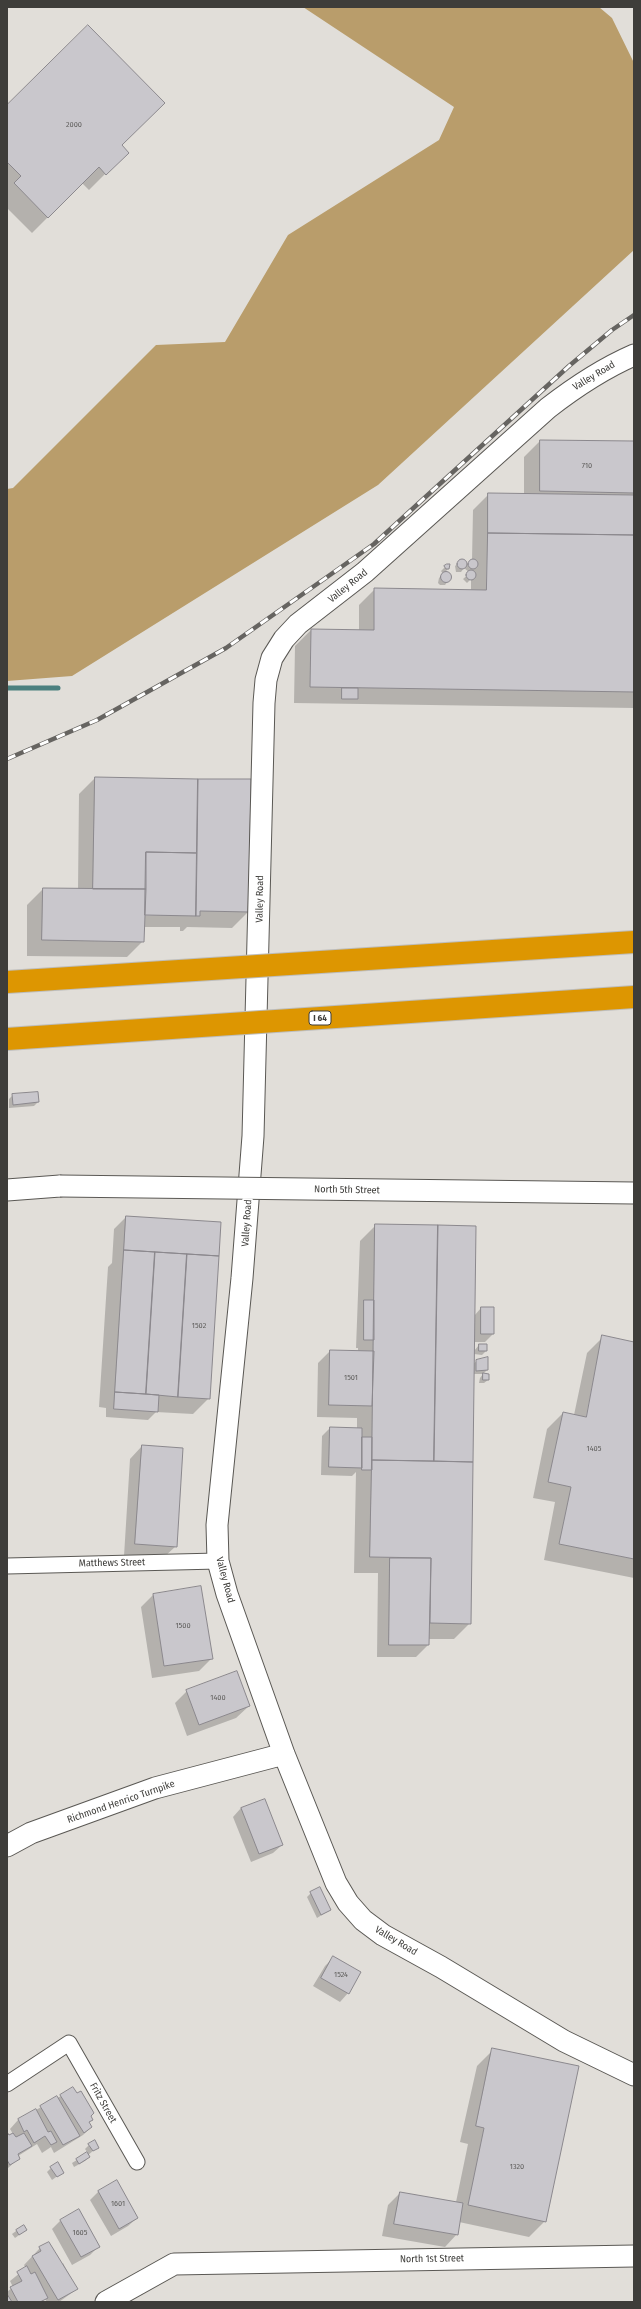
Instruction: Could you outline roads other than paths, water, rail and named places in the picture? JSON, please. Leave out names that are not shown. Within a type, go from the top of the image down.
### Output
[{"type":"highway","points":[[7,982],[634,942]]},
{"type":"highway","name":"I 64","points":[[7,1039],[634,997]]},
{"type":"street","name":"Valley Road","points":[[634,355],[602,369],[576,386],[548,408],[365,572],[298,624],[284,639],[272,658],[266,680],[264,703],[253,1136],[242,1278],[217,1525],[218,1561],[284,1754],[336,1883],[348,1903],[363,1920],[383,1935],[448,1971],[564,2041],[634,2075]]},
{"type":"street","name":"North 5th Street","points":[[7,1190],[60,1186],[634,1194]]},
{"type":"street","name":"Matthews Street","points":[[7,1566],[218,1561]]},
{"type":"street","name":"Richmond Henrico Turnpike","points":[[7,1846],[30,1833],[155,1788],[284,1754]]},
{"type":"street","name":"Fritz Street","points":[[7,2084],[69,2043],[137,2162]]},
{"type":"street","name":"North 1st Street","points":[[106,2302],[174,2264],[634,2256]]},
{"type":"waterway","points":[[7,688],[58,688]]},
{"type":"railway","points":[[7,759],[97,720],[226,648],[374,544],[569,366],[612,330],[634,315]]}]
